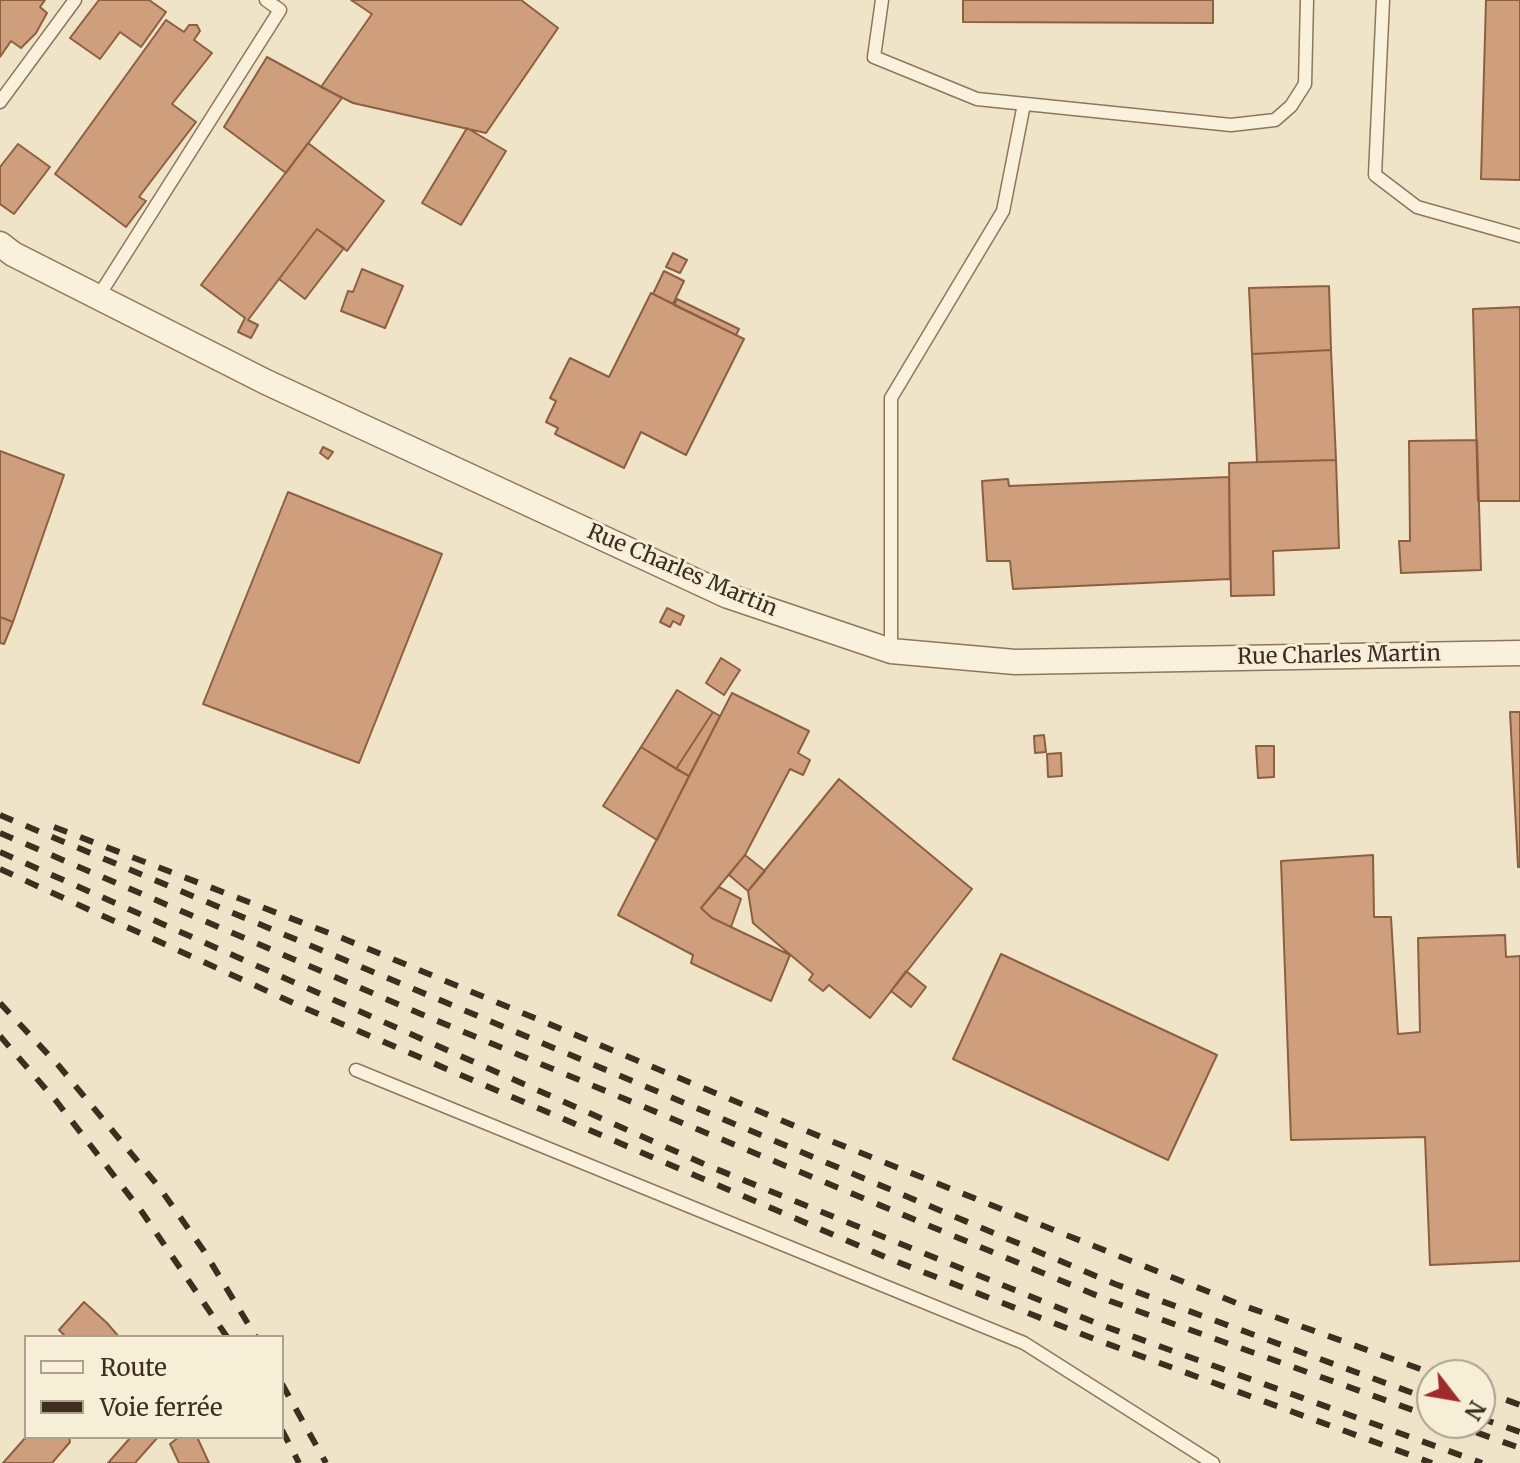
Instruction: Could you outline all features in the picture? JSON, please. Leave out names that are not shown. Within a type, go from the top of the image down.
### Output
[{"type":"street","name":"Rue Charles Martin","points":[[0,244],[13,254],[266,382],[728,596],[891,651],[1015,662],[1520,653]]},
{"type":"lane","points":[[0,102],[75,0]]},
{"type":"lane","points":[[98,297],[280,10],[266,0]]},
{"type":"lane","points":[[882,0],[874,57],[977,99],[1231,125],[1275,120],[1291,106],[1305,84],[1307,0]]},
{"type":"lane","points":[[1383,0],[1375,175],[1417,207],[1520,236]]},
{"type":"lane","points":[[891,651],[891,398],[1003,211],[1024,104]]},
{"type":"lane","points":[[356,1070],[1024,1343],[1213,1463]]},
{"type":"building","points":[[0,0],[45,0],[40,7],[47,13],[36,33],[21,48],[11,41],[0,57]]},
{"type":"building","points":[[99,0],[149,0],[166,12],[141,47],[120,32],[100,59],[70,38]]},
{"type":"building","points":[[351,0],[521,0],[558,28],[486,133],[353,103],[321,87],[372,14]]},
{"type":"building","points":[[963,0],[1213,0],[1213,23],[963,22]]},
{"type":"building","points":[[1486,0],[1520,0],[1520,180],[1481,179]]},
{"type":"building","points":[[166,20],[184,32],[189,25],[197,25],[200,31],[194,40],[212,53],[172,104],[196,122],[139,197],[146,201],[126,227],[55,174]]},
{"type":"building","points":[[267,57],[342,98],[286,173],[224,127]]},
{"type":"building","points":[[467,128],[506,151],[461,225],[422,203]]},
{"type":"building","points":[[308,143],[384,201],[347,251],[317,229],[248,320],[258,325],[251,338],[238,332],[245,318],[201,285]]},
{"type":"building","points":[[18,144],[50,167],[14,214],[0,204],[0,167]]},
{"type":"building","points":[[317,229],[344,248],[305,299],[279,279]]},
{"type":"building","points":[[673,253],[687,260],[680,273],[666,267]]},
{"type":"building","points":[[362,269],[403,286],[385,328],[341,311],[348,291],[353,292]]},
{"type":"building","points":[[664,271],[684,281],[673,304],[653,294]]},
{"type":"building","points":[[1329,286],[1331,350],[1252,354],[1249,288]]},
{"type":"building","points":[[651,293],[744,339],[686,455],[641,432],[624,468],[555,434],[558,428],[546,422],[556,401],[550,398],[570,358],[609,377]]},
{"type":"building","points":[[677,299],[739,329],[736,335],[674,305]]},
{"type":"building","points":[[1520,307],[1520,501],[1478,501],[1473,309]]},
{"type":"building","points":[[1331,350],[1336,460],[1257,462],[1252,354]]},
{"type":"building","points":[[1477,440],[1481,570],[1401,573],[1399,541],[1410,541],[1409,441]]},
{"type":"building","points":[[323,447],[333,452],[328,459],[320,453]]},
{"type":"building","points":[[0,451],[64,475],[13,622],[0,617]]},
{"type":"building","points":[[1336,460],[1339,548],[1273,551],[1274,595],[1231,596],[1229,463]]},
{"type":"building","points":[[1229,477],[1230,579],[1013,589],[1010,561],[987,561],[982,481],[1008,479],[1009,486]]},
{"type":"building","points":[[288,492],[442,554],[359,763],[203,704]]},
{"type":"building","points":[[667,608],[684,616],[680,625],[673,621],[670,627],[660,622]]},
{"type":"building","points":[[0,617],[13,622],[4,644],[0,643]]},
{"type":"building","points":[[721,658],[740,670],[724,695],[706,683]]},
{"type":"building","points":[[677,690],[713,712],[676,769],[641,747]]},
{"type":"building","points":[[732,693],[809,731],[798,753],[810,760],[803,775],[790,769],[745,855],[701,908],[712,918],[790,955],[771,1001],[691,963],[693,955],[618,915]]},
{"type":"building","points":[[713,712],[720,716],[689,776],[676,769]]},
{"type":"building","points":[[1510,712],[1520,712],[1520,867],[1518,867]]},
{"type":"building","points":[[1044,735],[1046,752],[1035,753],[1034,736]]},
{"type":"building","points":[[1256,746],[1274,746],[1274,777],[1258,778]]},
{"type":"building","points":[[641,747],[689,776],[657,840],[603,806]]},
{"type":"building","points":[[1061,753],[1062,776],[1048,777],[1047,754]]},
{"type":"building","points":[[839,779],[972,889],[870,1018],[829,985],[823,991],[809,980],[813,974],[753,923],[748,891]]},
{"type":"building","points":[[745,855],[765,871],[748,891],[729,875]]},
{"type":"building","points":[[1373,855],[1374,917],[1391,917],[1398,1034],[1420,1032],[1418,938],[1505,935],[1506,957],[1520,956],[1520,1261],[1430,1265],[1425,1137],[1291,1140],[1281,861]]},
{"type":"building","points":[[719,887],[741,899],[731,927],[712,918],[701,908]]},
{"type":"building","points":[[1001,954],[1217,1055],[1168,1160],[953,1059]]},
{"type":"building","points":[[906,971],[926,987],[911,1007],[891,991]]},
{"type":"building","points":[[84,1302],[117,1335],[64,1335],[59,1330]]},
{"type":"building","points":[[24,1439],[69,1439],[52,1463],[3,1463]]},
{"type":"building","points":[[129,1439],[156,1439],[135,1463],[108,1463]]},
{"type":"building","points":[[176,1439],[198,1439],[209,1463],[179,1463],[170,1444]]},
{"type":"railway","points":[[0,815],[1115,1284],[1416,1394]]},
{"type":"railway","points":[[54,827],[342,938],[831,1141],[1239,1304],[1416,1367]]},
{"type":"railway","points":[[0,833],[428,1017],[1110,1301],[1416,1411]]},
{"type":"railway","points":[[0,852],[711,1167],[1101,1325],[1482,1463]]},
{"type":"railway","points":[[0,869],[300,1006],[890,1259],[1097,1340],[1432,1463]]},
{"type":"railway","points":[[0,1003],[59,1066],[159,1187],[204,1251],[255,1335]]},
{"type":"railway","points":[[0,1036],[57,1102],[142,1212],[226,1335]]},
{"type":"railway","points":[[284,1388],[326,1463]]},
{"type":"railway","points":[[1496,1396],[1520,1405]]},
{"type":"railway","points":[[1496,1424],[1520,1432]]},
{"type":"railway","points":[[284,1434],[299,1463]]},
{"type":"railway","points":[[1495,1439],[1520,1448]]}]
